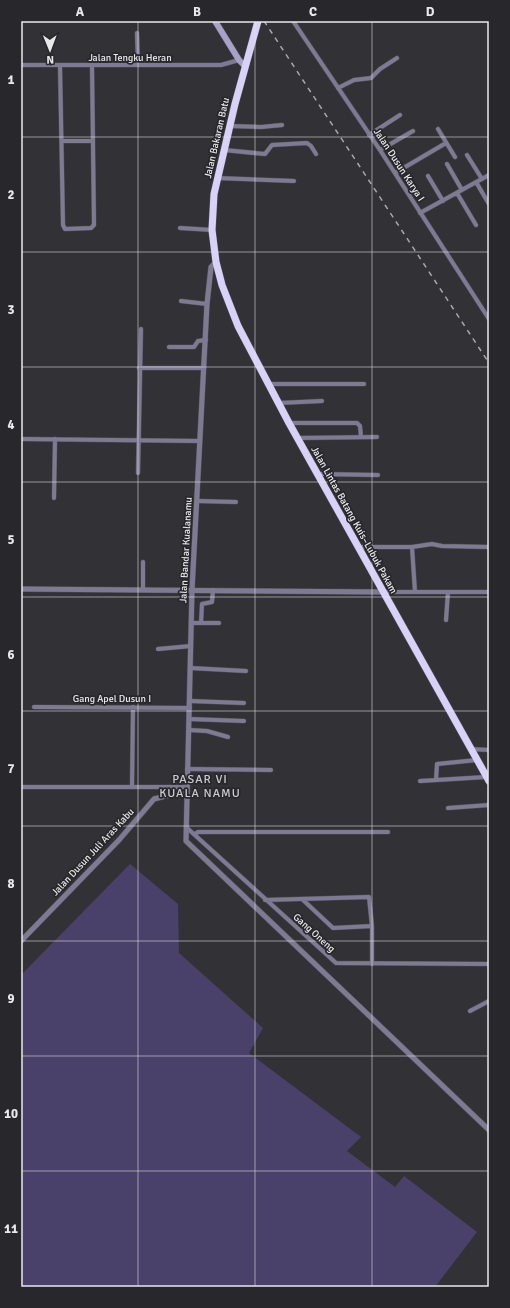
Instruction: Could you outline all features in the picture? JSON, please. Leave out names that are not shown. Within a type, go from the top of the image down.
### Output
[{"type":"highway","name":"Jalan Bakaran Batu","points":[[216,262],[212,230],[214,194],[229,126],[258,21]]},
{"type":"highway","name":"Jalan Lintas Batang Kuis–Lubuk Pakam","points":[[216,262],[230,308],[289,423],[488,779]]},
{"type":"main road","points":[[215,21],[239,60],[245,66]]},
{"type":"street","name":"Jalan Dusun Karya I","points":[[293,21],[380,150],[489,319]]},
{"type":"street","points":[[138,33],[138,65]]},
{"type":"street","points":[[338,88],[354,80],[371,78],[380,69],[397,58]]},
{"type":"street","name":"Jalan Tengku Heran","points":[[21,66],[220,65],[239,60]]},
{"type":"street","points":[[60,66],[63,225],[66,229],[77,230],[91,228],[94,225],[92,65]]},
{"type":"street","points":[[369,135],[400,115]]},
{"type":"street","points":[[229,126],[261,127],[282,125]]},
{"type":"street","points":[[438,130],[455,157]]},
{"type":"street","points":[[380,150],[413,131]]},
{"type":"street","points":[[62,141],[93,141]]},
{"type":"street","points":[[223,150],[265,154],[272,145],[307,143],[316,154]]},
{"type":"street","points":[[395,173],[446,143]]},
{"type":"street","points":[[467,155],[482,179]]},
{"type":"street","points":[[447,164],[462,190]]},
{"type":"street","points":[[420,213],[489,175]]},
{"type":"street","points":[[428,176],[443,201]]},
{"type":"street","points":[[217,178],[294,181]]},
{"type":"street","points":[[476,182],[489,204]]},
{"type":"street","points":[[457,193],[476,225]]},
{"type":"street","points":[[180,228],[212,230]]},
{"type":"street","name":"Jalan Bandar Kualanamu","points":[[216,262],[211,268],[207,304],[192,590],[186,841],[489,1130]]},
{"type":"street","points":[[181,301],[207,304]]},
{"type":"street","points":[[138,473],[141,328]]},
{"type":"street","points":[[169,347],[194,347],[198,341],[206,340]]},
{"type":"street","points":[[139,368],[204,368]]},
{"type":"street","points":[[269,384],[364,384]]},
{"type":"street","points":[[279,403],[322,401]]},
{"type":"street","points":[[289,423],[356,423],[360,426],[361,437]]},
{"type":"street","points":[[297,438],[377,437]]},
{"type":"street","points":[[21,439],[200,441]]},
{"type":"street","points":[[54,498],[55,439]]},
{"type":"street","points":[[317,474],[378,474]]},
{"type":"street","points":[[197,501],[236,502]]},
{"type":"street","points":[[358,546],[412,547],[432,544],[442,546],[489,546]]},
{"type":"street","points":[[412,547],[415,592]]},
{"type":"street","points":[[142,562],[142,590]]},
{"type":"street","points":[[21,589],[489,592]]},
{"type":"street","points":[[201,623],[203,603],[212,602],[213,590]]},
{"type":"street","points":[[446,620],[448,592]]},
{"type":"street","points":[[191,611],[202,611]]},
{"type":"street","points":[[191,623],[219,623]]},
{"type":"street","points":[[158,649],[191,646]]},
{"type":"street","points":[[190,668],[246,671]]},
{"type":"street","points":[[190,701],[244,703]]},
{"type":"street","name":"Gang Apel Dusun I","points":[[34,707],[190,708]]},
{"type":"street","points":[[132,787],[133,707]]},
{"type":"street","points":[[189,719],[244,721]]},
{"type":"street","points":[[189,730],[207,731],[228,737]]},
{"type":"street","points":[[471,750],[489,750]]},
{"type":"street","points":[[436,780],[437,764],[477,760]]},
{"type":"street","points":[[188,769],[271,770]]},
{"type":"street","points":[[420,781],[488,779]]},
{"type":"street","points":[[21,787],[187,786]]},
{"type":"street","points":[[169,787],[169,795]]},
{"type":"street","name":"Jalan Dusun Juli Aras Kabu","points":[[21,941],[119,840],[154,799],[169,795],[187,794]]},
{"type":"street","points":[[448,808],[489,805]]},
{"type":"street","name":"Gang Oneng","points":[[186,827],[332,961],[341,964],[489,964]]},
{"type":"street","points":[[194,834],[198,832],[388,832]]},
{"type":"street","points":[[265,900],[369,897],[372,926],[372,964]]},
{"type":"street","points":[[302,899],[333,928],[372,926]]},
{"type":"street","points":[[470,1011],[489,1001]]},
{"type":"shaded area","points":[[130,864],[178,904],[179,953],[263,1028],[249,1053],[361,1137],[347,1151],[395,1187],[404,1176],[477,1232],[435,1287],[21,1287],[21,975]]},
{"type":"railway","points":[[264,21],[489,363]]},
{"type":"district","name":"PASAR VI KUALA NAMU","points":[[200,786]]}]
